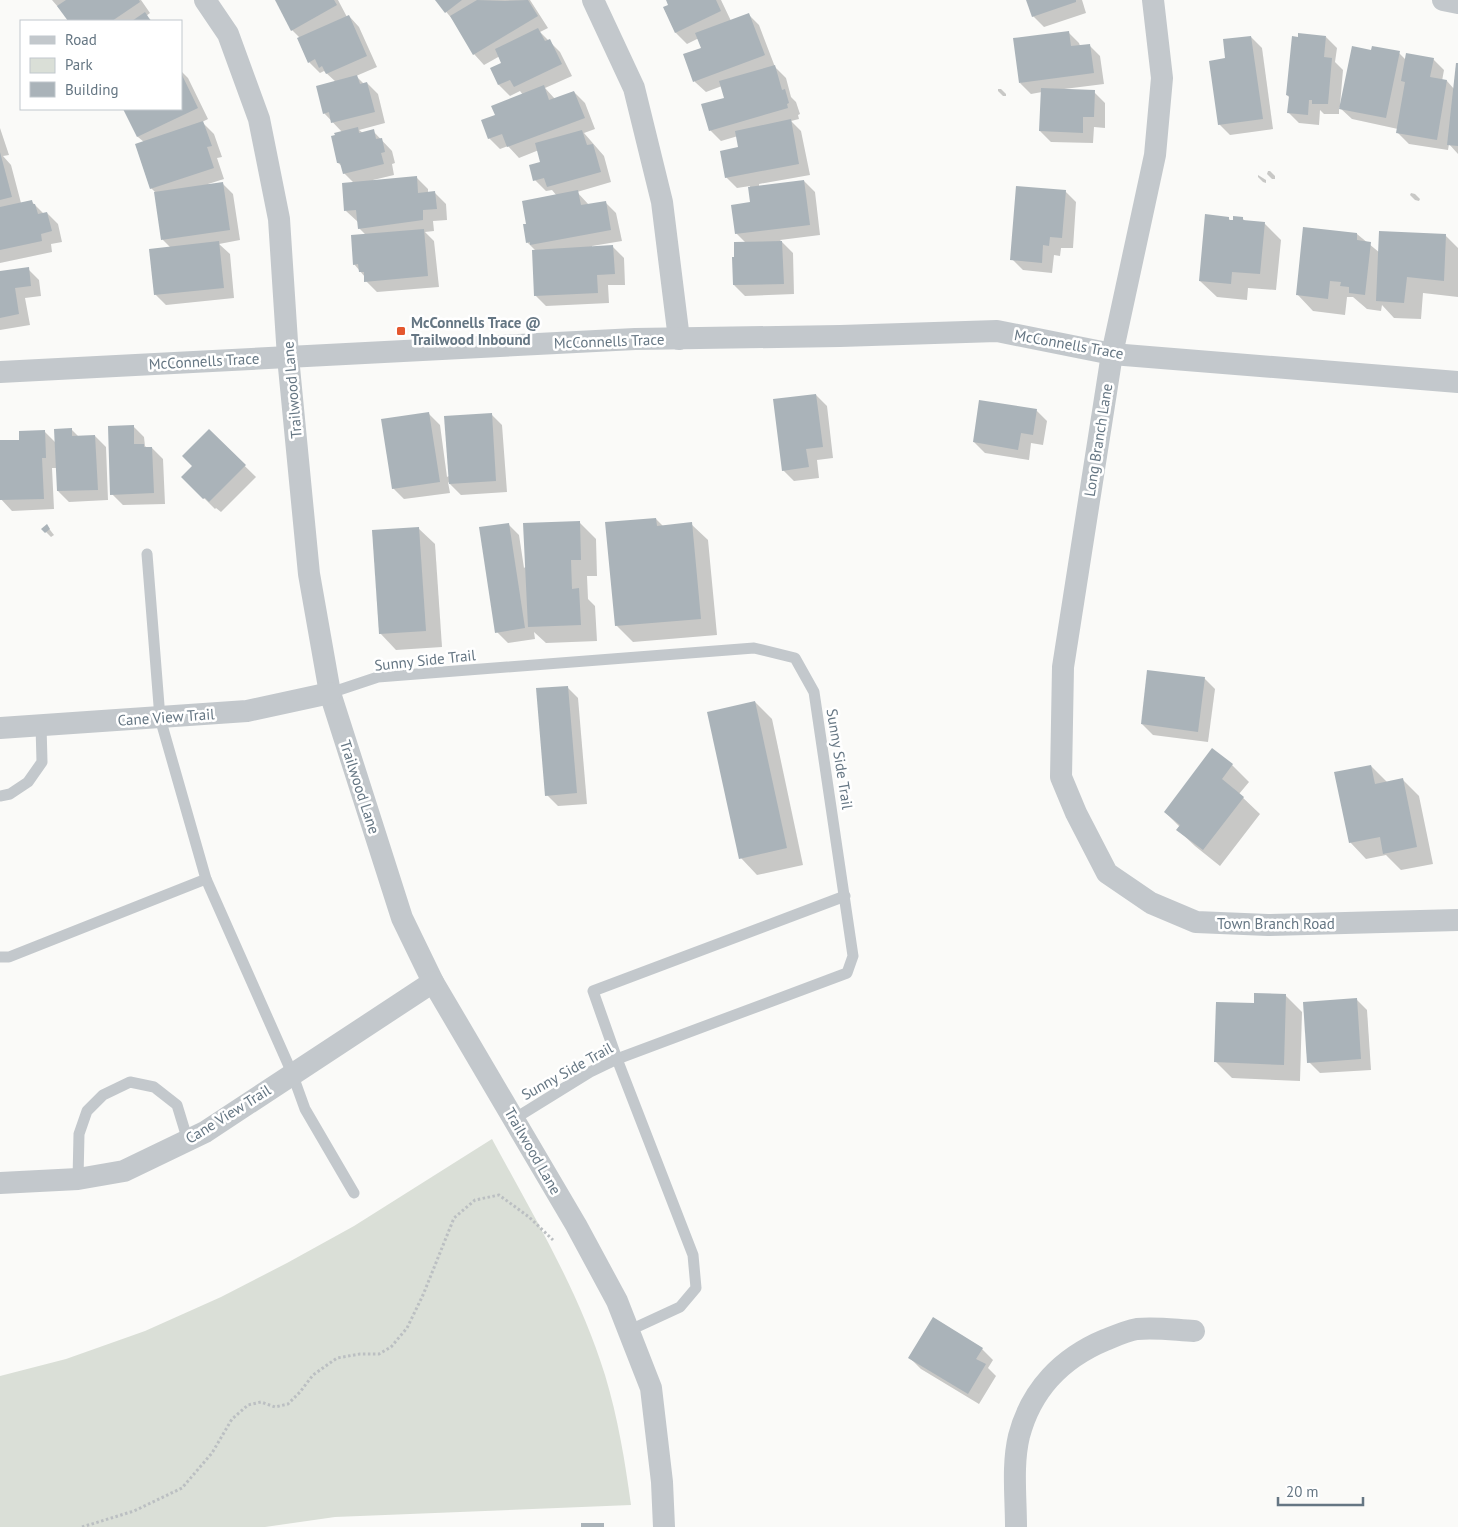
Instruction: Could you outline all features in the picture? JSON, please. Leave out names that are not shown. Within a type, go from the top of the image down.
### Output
[{"type":"street","name":"Trailwood Lane","points":[[205,0],[228,34],[259,119],[279,219],[288,357],[309,574],[330,693],[402,918],[433,982],[582,1235],[617,1301],[651,1388],[662,1482],[664,1527]]},
{"type":"street","name":"McConnells Trace","points":[[593,0],[634,88],[662,202],[679,339]]},
{"type":"street","name":"Long Branch Lane","points":[[1107,873],[1076,813],[1061,777],[1063,667],[1112,354],[1156,155],[1162,78],[1153,0]]},
{"type":"street","points":[[1443,0],[1458,3]]},
{"type":"street","name":"McConnells Trace","points":[[0,372],[635,339],[997,330],[1112,354],[1458,382]]},
{"type":"street","name":"Cane View Trail","points":[[0,728],[248,711],[330,693]]},
{"type":"street","name":"Town Branch Road","points":[[1107,873],[1151,902],[1196,922],[1268,925],[1458,920]]},
{"type":"street","name":"Cane View Trail","points":[[0,1183],[78,1179],[124,1171],[205,1132],[433,982]]},
{"type":"street","points":[[1016,1527],[1015,1458],[1019,1436],[1026,1415],[1037,1394],[1052,1376],[1067,1360],[1085,1349],[1121,1334],[1144,1329],[1194,1331]]},
{"type":"lane","points":[[147,554],[160,718],[206,879],[292,1073],[305,1109],[354,1193]]},
{"type":"lane","name":"Sunny Side Trail","points":[[330,693],[378,677],[754,648],[795,658],[814,692],[853,956],[847,973],[617,1059],[590,1072],[514,1118]]},
{"type":"lane","points":[[0,796],[10,794],[28,782],[42,762],[41,725]]},
{"type":"lane","points":[[0,957],[9,957],[206,879]]},
{"type":"lane","points":[[628,1331],[680,1308],[696,1288],[693,1255],[617,1059],[593,991],[845,896]]},
{"type":"lane","points":[[78,1179],[79,1134],[87,1111],[103,1095],[130,1082],[154,1087],[177,1105],[188,1140]]},
{"type":"path","points":[[82,1527],[134,1511],[182,1488],[212,1453],[232,1419],[248,1405],[261,1402],[275,1407],[288,1404],[313,1375],[337,1358],[360,1354],[379,1354],[391,1347],[406,1328],[424,1295],[454,1218],[475,1200],[499,1195],[529,1217],[562,1248],[582,1235]]},
{"type":"green space","points":[[492,1139],[569,1283],[594,1344],[614,1407],[631,1505],[335,1517],[265,1527],[0,1527],[0,1376],[66,1359],[145,1331],[221,1297],[354,1226]]},
{"type":"building","points":[[66,0],[139,0],[140,2],[113,20],[67,20],[57,6]]},
{"type":"building","points":[[275,0],[334,0],[337,5],[291,31]]},
{"type":"building","points":[[435,0],[462,0],[445,13]]},
{"type":"building","points":[[477,0],[528,0],[538,16],[473,55],[450,16]]},
{"type":"building","points":[[666,0],[716,0],[721,11],[675,33],[663,7],[668,5]]},
{"type":"building","points":[[1026,0],[1076,0],[1076,2],[1032,17]]},
{"type":"building","points":[[145,12],[150,20],[133,20]]},
{"type":"building","points":[[749,13],[765,55],[693,82],[683,54],[701,48],[695,33]]},
{"type":"building","points":[[349,15],[367,56],[326,74],[322,66],[319,68],[315,59],[308,63],[297,38]]},
{"type":"building","points":[[538,28],[545,41],[550,39],[562,64],[514,87],[510,80],[498,85],[490,68],[501,63],[495,49]]},
{"type":"building","points":[[1069,31],[1071,46],[1090,44],[1094,73],[1019,83],[1013,38]]},
{"type":"building","points":[[1298,33],[1326,36],[1324,57],[1332,58],[1328,104],[1312,104],[1312,100],[1309,100],[1308,115],[1287,113],[1289,96],[1286,95],[1292,36],[1298,37]]},
{"type":"building","points":[[1251,36],[1263,119],[1218,125],[1209,61],[1225,58],[1223,39]]},
{"type":"building","points":[[1352,46],[1371,50],[1372,46],[1400,51],[1386,118],[1339,109]]},
{"type":"building","points":[[1406,53],[1434,58],[1430,77],[1447,80],[1437,140],[1396,133],[1405,82],[1401,81]]},
{"type":"building","points":[[1456,63],[1458,63],[1458,146],[1447,145]]},
{"type":"building","points":[[775,65],[782,90],[785,89],[789,103],[787,104],[788,108],[709,131],[701,104],[724,98],[719,81]]},
{"type":"building","points":[[182,75],[198,108],[137,137],[124,110],[182,110]]},
{"type":"building","points":[[357,75],[360,84],[367,82],[375,112],[331,123],[329,112],[323,114],[316,86]]},
{"type":"building","points":[[544,85],[549,100],[574,91],[585,118],[507,147],[502,134],[488,139],[481,120],[495,115],[491,106]]},
{"type":"building","points":[[1041,88],[1095,90],[1094,117],[1083,117],[1083,133],[1039,131]]},
{"type":"building","points":[[791,119],[799,164],[725,178],[720,151],[738,147],[735,131]]},
{"type":"building","points":[[203,121],[212,146],[207,147],[214,168],[150,189],[135,144]]},
{"type":"building","points":[[358,127],[359,133],[374,129],[376,139],[382,138],[385,152],[381,153],[384,164],[343,174],[340,163],[337,163],[331,136],[335,135],[334,133]]},
{"type":"building","points":[[582,130],[587,145],[593,144],[601,172],[547,187],[544,178],[533,181],[529,165],[540,162],[535,143]]},
{"type":"building","points":[[0,152],[12,197],[0,200]]},
{"type":"building","points":[[417,176],[418,193],[435,191],[437,209],[423,210],[423,220],[358,229],[356,210],[344,211],[342,183]]},
{"type":"building","points":[[804,180],[810,225],[735,234],[731,205],[750,202],[748,187]]},
{"type":"building","points":[[223,182],[230,230],[161,240],[154,192]]},
{"type":"building","points":[[1016,186],[1066,190],[1062,238],[1050,237],[1049,246],[1043,245],[1042,263],[1010,260]]},
{"type":"building","points":[[578,190],[581,205],[606,201],[611,230],[530,245],[530,242],[526,243],[523,224],[526,224],[522,201]]},
{"type":"building","points":[[32,200],[38,214],[47,212],[52,231],[41,234],[42,241],[0,250],[0,207]]},
{"type":"building","points":[[1205,214],[1229,217],[1229,220],[1233,220],[1233,216],[1243,217],[1243,220],[1265,222],[1260,274],[1232,272],[1231,284],[1199,281]]},
{"type":"building","points":[[1303,227],[1357,233],[1357,240],[1371,242],[1365,295],[1349,293],[1349,287],[1340,286],[1341,282],[1330,281],[1328,299],[1296,295]]},
{"type":"building","points":[[424,229],[428,276],[364,282],[364,272],[359,272],[358,264],[353,265],[351,235]]},
{"type":"building","points":[[1379,231],[1446,234],[1444,281],[1407,277],[1404,303],[1376,301]]},
{"type":"building","points":[[219,241],[224,288],[154,295],[149,249]]},
{"type":"building","points":[[782,241],[784,284],[733,285],[732,257],[734,257],[734,242]]},
{"type":"building","points":[[613,245],[615,274],[597,275],[598,293],[534,296],[532,250]]},
{"type":"building","points":[[29,267],[31,286],[15,288],[19,314],[0,318],[0,271]]},
{"type":"building","points":[[816,394],[823,447],[806,449],[809,467],[782,471],[773,399]]},
{"type":"building","points":[[979,400],[1037,409],[1033,435],[1021,433],[1018,450],[973,442]]},
{"type":"building","points":[[429,412],[440,482],[392,489],[381,419]]},
{"type":"building","points":[[492,413],[496,481],[449,484],[444,416]]},
{"type":"building","points":[[134,425],[134,444],[144,444],[144,447],[152,447],[154,493],[110,495],[108,426]]},
{"type":"building","points":[[72,428],[72,436],[95,435],[98,490],[57,491],[54,429]]},
{"type":"building","points":[[209,429],[246,465],[209,502],[205,498],[203,499],[181,477],[192,466],[182,456]]},
{"type":"building","points":[[45,430],[46,458],[42,458],[44,499],[0,500],[0,440],[19,440],[19,431]]},
{"type":"building","points":[[656,518],[657,526],[692,522],[701,619],[615,626],[605,522]]},
{"type":"building","points":[[580,521],[581,560],[571,560],[572,589],[579,588],[581,625],[528,627],[523,523]]},
{"type":"building","points":[[509,523],[525,628],[495,633],[479,527]]},
{"type":"building","points":[[47,524],[50,529],[45,533],[41,529]]},
{"type":"building","points":[[419,527],[426,631],[379,634],[372,530]]},
{"type":"building","points":[[1147,670],[1205,677],[1198,732],[1141,724]]},
{"type":"building","points":[[568,686],[577,793],[545,796],[536,688]]},
{"type":"building","points":[[755,701],[787,848],[739,859],[707,712]]},
{"type":"building","points":[[1212,748],[1233,764],[1222,779],[1244,797],[1203,850],[1176,830],[1180,825],[1164,812]]},
{"type":"building","points":[[1371,765],[1375,784],[1403,778],[1417,847],[1383,854],[1380,837],[1349,843],[1334,772]]},
{"type":"building","points":[[1254,993],[1286,994],[1284,1065],[1214,1062],[1216,1002],[1254,1003]]},
{"type":"building","points":[[1357,998],[1361,1059],[1307,1063],[1303,1002]]},
{"type":"building","points":[[933,1317],[983,1348],[976,1359],[986,1364],[968,1394],[908,1358]]},
{"type":"building","points":[[581,1523],[604,1523],[604,1527],[581,1527]]},
{"type":"place","name":"McConnells Trace @ Trailwood Inbound","points":[[401,331]]}]
